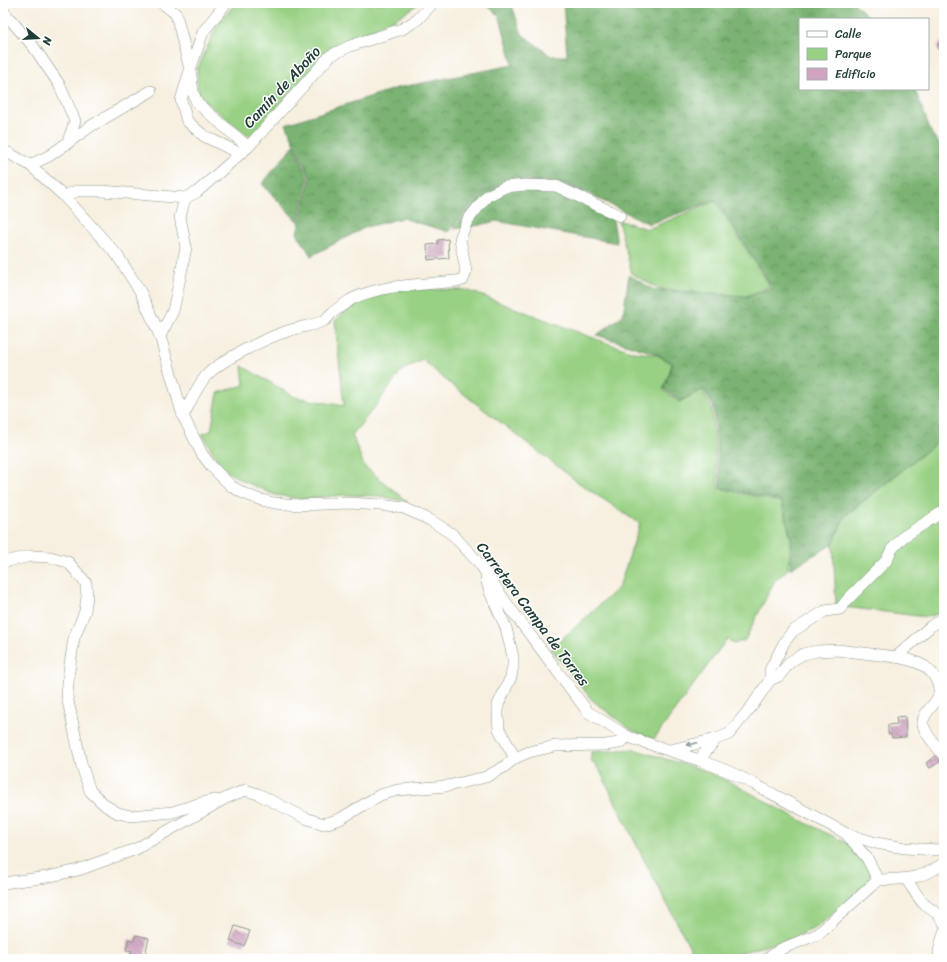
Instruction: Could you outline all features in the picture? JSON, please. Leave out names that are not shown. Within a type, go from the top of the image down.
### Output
[{"type":"street","points":[[162,3],[176,14],[190,70],[193,92],[197,103],[244,150]]},
{"type":"street","points":[[226,3],[203,32],[190,70],[182,100],[187,121],[204,136],[244,150]]},
{"type":"street","name":"Camín de Aboño","points":[[185,198],[197,192],[244,150],[330,56],[350,46],[402,30],[417,20],[432,3]]},
{"type":"street","points":[[3,11],[33,46],[59,84],[75,121],[67,144]]},
{"type":"street","points":[[30,165],[49,156],[91,126],[151,91]]},
{"type":"street","name":"Carretera Campa de Torres","points":[[6,155],[30,165],[64,196],[117,255],[140,292],[160,336],[183,416],[202,454],[212,467],[231,486],[258,499],[274,503],[299,505],[348,503],[380,504],[404,508],[430,520],[452,534],[480,564],[507,604],[588,712],[628,737],[699,760],[730,772],[847,834],[876,843],[905,848],[937,850],[944,848]]},
{"type":"street","points":[[183,416],[199,386],[207,375],[239,353],[287,331],[324,321],[333,312],[351,300],[379,289],[410,284],[441,283],[462,280],[466,271],[460,239],[467,221],[487,196],[505,187],[525,185],[556,186],[620,216]]},
{"type":"street","points":[[64,196],[77,191],[102,191],[185,198],[180,217],[186,247],[173,311],[160,336]]},
{"type":"street","points":[[770,680],[770,670],[785,641],[793,631],[825,611],[840,609],[886,561],[892,549],[903,537],[944,511]]},
{"type":"street","points":[[3,562],[32,556],[50,557],[68,562],[86,583],[88,597],[85,611],[74,638],[67,696],[81,763],[90,791],[106,806],[118,813],[131,816],[173,812],[201,803],[226,798]]},
{"type":"street","points":[[484,570],[490,592],[506,628],[513,657],[514,666],[511,677],[498,705],[498,717],[499,729],[515,758]]},
{"type":"street","points":[[896,657],[931,626],[944,618]]},
{"type":"street","points":[[669,750],[716,739],[728,734],[752,706],[770,680],[779,676],[790,662],[803,654],[817,651],[838,650],[896,657],[921,664],[929,670],[939,685],[940,692],[938,699],[922,723],[924,730],[944,756]]},
{"type":"street","points":[[3,883],[47,877],[78,870],[136,849],[226,798],[245,790],[258,794],[305,818],[324,824],[340,818],[380,794],[398,790],[447,786],[486,777],[504,767],[515,758],[529,752],[555,746],[606,745],[619,743],[628,737]]},
{"type":"street","points":[[699,760],[716,739]]},
{"type":"street","points":[[847,834],[867,858],[878,880]]},
{"type":"street","points":[[768,959],[781,949],[818,934],[878,880],[906,879],[928,873],[944,863]]},
{"type":"street","points":[[906,879],[923,903],[937,913],[944,923]]},
{"type":"street","points":[[940,959],[939,952],[944,932]]},
{"type":"green space","points":[[236,3],[420,3],[395,19],[331,47],[251,137],[201,99],[198,92],[197,70],[218,23]]},
{"type":"green space","points":[[485,3],[511,3],[522,34],[551,56],[567,56],[563,3],[854,3],[870,18],[799,18],[799,90],[914,90],[932,134],[944,150],[944,437],[844,516],[833,544],[790,569],[792,540],[782,501],[720,487],[714,408],[704,389],[680,401],[664,389],[673,363],[657,354],[597,335],[623,315],[629,275],[654,290],[746,297],[772,287],[716,200],[649,224],[565,182],[517,179],[483,191],[449,232],[402,218],[366,227],[311,256],[297,233],[310,178],[286,124],[397,88],[513,65],[500,18]]},
{"type":"green space","points":[[294,145],[308,178],[298,222],[262,184]]},
{"type":"green space","points":[[517,181],[564,183],[582,192],[613,220],[617,243],[496,221],[454,229],[484,192]]},
{"type":"green space","points":[[715,201],[770,286],[746,296],[659,289],[632,274],[618,220],[648,229]]},
{"type":"green space","points":[[394,289],[467,290],[604,342],[634,352],[657,355],[672,364],[663,390],[679,402],[703,390],[712,409],[718,488],[781,502],[791,540],[788,569],[774,582],[745,640],[734,644],[727,639],[654,739],[631,730],[592,700],[551,649],[619,587],[640,524],[579,483],[443,378],[423,360],[401,371],[352,435],[364,466],[408,502],[380,496],[343,495],[302,499],[275,495],[243,481],[223,469],[202,434],[211,431],[218,393],[244,385],[242,366],[295,397],[344,406],[335,321],[357,301]]},
{"type":"green space","points":[[944,437],[944,612],[926,617],[836,606],[833,544],[845,516]]},
{"type":"green space","points":[[633,749],[703,770],[734,784],[802,821],[851,845],[870,869],[869,881],[842,907],[817,927],[791,939],[716,959],[696,959],[642,856],[600,771],[591,760],[591,752]]},
{"type":"building","points":[[944,40],[944,56],[937,46]]},
{"type":"building","points":[[448,239],[449,258],[428,260],[427,245],[438,244],[438,240]]},
{"type":"building","points":[[905,716],[906,737],[892,738],[891,734],[888,734],[888,725],[897,724],[896,717]]},
{"type":"building","points":[[937,755],[941,761],[930,768],[926,763]]},
{"type":"building","points":[[235,926],[250,931],[244,946],[230,941]]},
{"type":"building","points":[[136,935],[149,938],[144,959],[131,955],[132,951],[126,950],[129,939],[134,941]]}]
